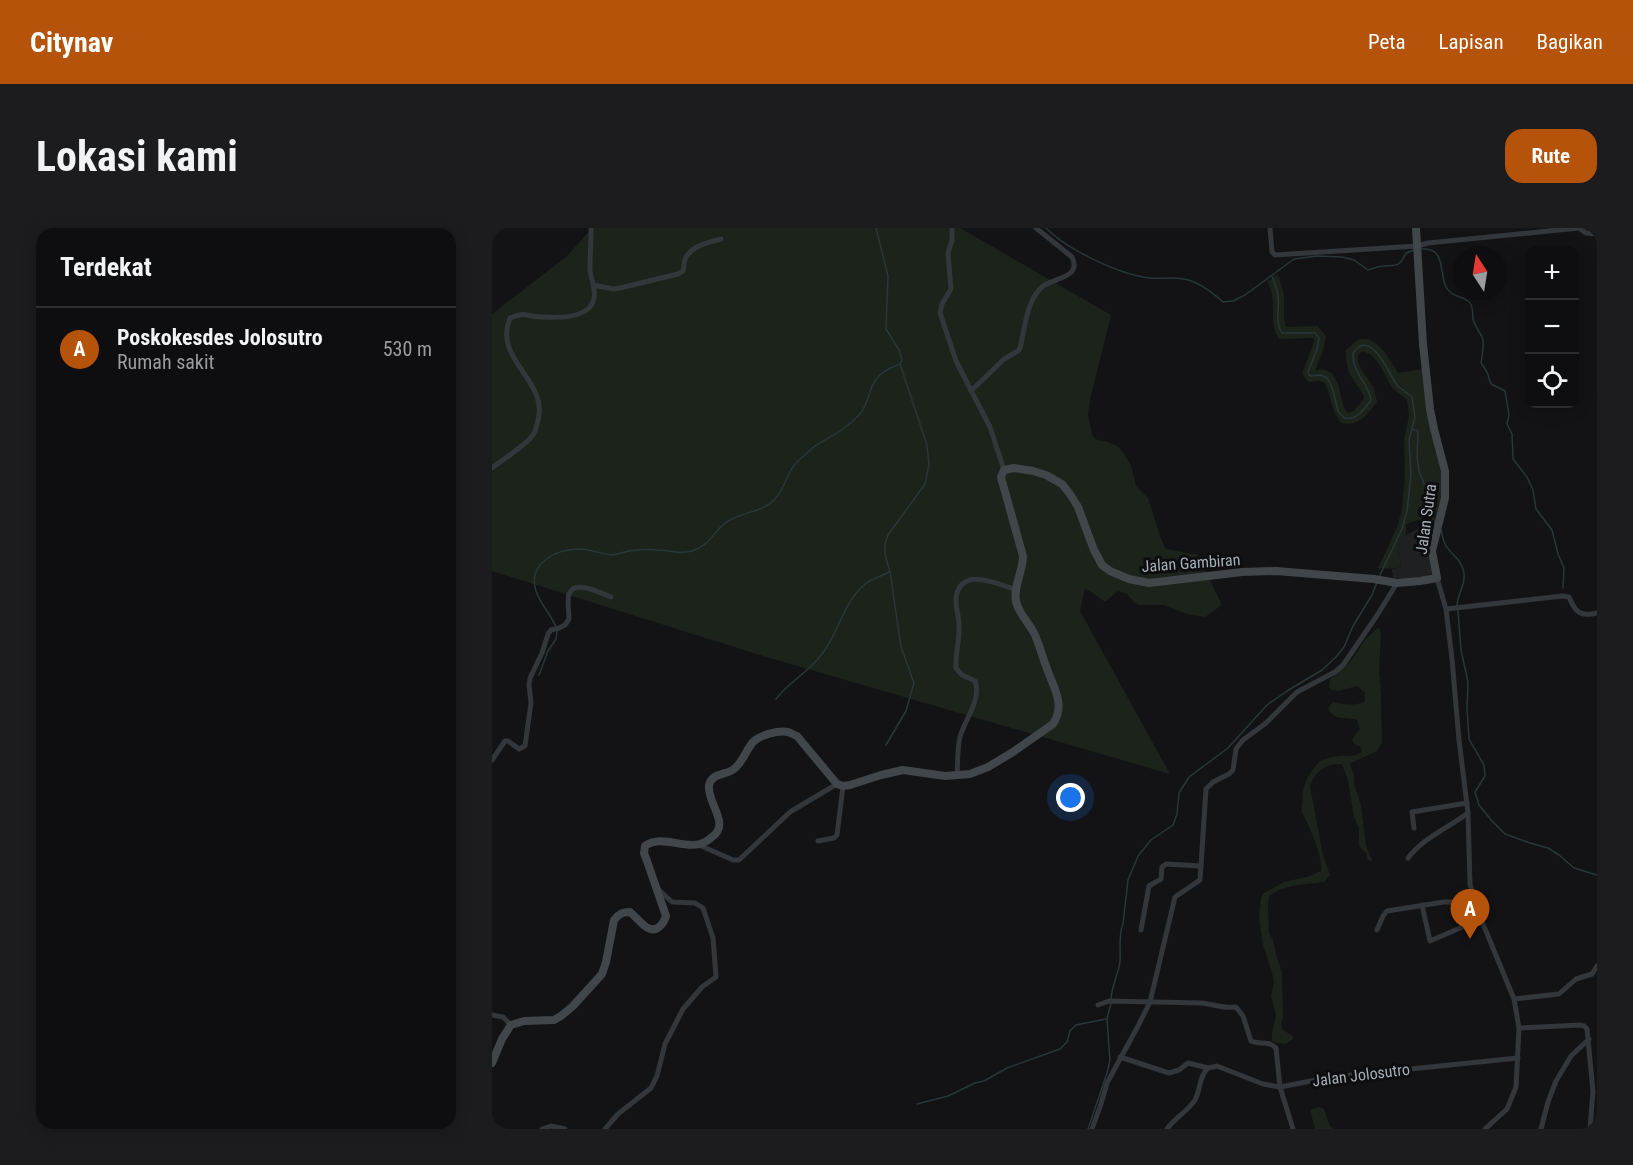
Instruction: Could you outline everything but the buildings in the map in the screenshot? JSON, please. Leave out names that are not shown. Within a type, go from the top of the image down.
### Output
[{"type":"street","points":[[492,468],[533,436],[540,415],[537,392],[509,348],[506,329],[510,318],[521,313],[540,317],[582,314],[590,308],[595,298],[591,271],[591,228]]},
{"type":"street","points":[[492,1063],[511,1025],[524,1021],[554,1020],[573,1006],[602,974],[614,920],[618,915],[630,912],[648,928],[654,929],[664,923],[666,916],[644,853],[645,846],[657,842],[699,845],[739,860],[790,812],[840,785],[849,785],[881,774],[903,770],[945,776],[981,771],[1049,728],[1058,716],[1058,697],[1036,638],[1016,600],[1023,556],[1002,481],[1004,471],[990,427],[956,361],[940,313],[942,304],[951,289],[948,253],[952,240],[952,228]]},
{"type":"street","points":[[971,391],[1004,359],[1020,348],[1029,309],[1039,291],[1070,274],[1074,267],[1072,257],[1036,228]]},
{"type":"street","points":[[1270,228],[1272,252],[1275,255],[1417,249],[1428,243],[1579,228],[1586,233],[1597,234]]},
{"type":"street","name":"Jalan Sutra","points":[[1416,228],[1423,344],[1430,409],[1445,471],[1445,498],[1432,551],[1437,578],[1449,608],[1468,813]]},
{"type":"street","points":[[593,285],[613,289],[678,274],[683,271],[687,256],[694,249],[721,239]]},
{"type":"street","name":"Jalan Gambiran","points":[[1004,471],[1014,468],[1033,471],[1062,484],[1078,507],[1102,565],[1129,579],[1149,583],[1242,572],[1275,571],[1397,583],[1437,578]]},
{"type":"street","points":[[957,776],[960,736],[976,699],[977,689],[975,681],[962,675],[956,668],[960,628],[956,606],[957,593],[965,581],[975,579],[1017,590]]},
{"type":"street","points":[[1092,1129],[1107,1083],[1150,1002],[1174,897],[1200,880],[1206,789],[1233,770],[1236,749],[1243,740],[1266,723],[1297,692],[1335,672],[1343,665],[1397,583]]},
{"type":"street","points":[[492,760],[504,741],[508,741],[519,749],[525,746],[531,703],[529,682],[548,634],[551,630],[565,625],[569,619],[569,595],[572,591],[584,587],[610,597]]},
{"type":"street","points":[[1449,608],[1563,596],[1569,597],[1573,608],[1578,612],[1597,613]]},
{"type":"street","points":[[699,845],[713,837],[720,823],[709,786],[712,780],[733,770],[758,738],[788,732],[797,736],[840,785],[837,835],[834,838],[818,840]]},
{"type":"street","points":[[1414,828],[1412,812],[1467,803]]},
{"type":"street","points":[[1408,858],[1419,845],[1468,813]]},
{"type":"street","points":[[1468,813],[1469,873],[1474,898],[1514,999],[1519,1028],[1516,1087],[1507,1108],[1485,1129]]},
{"type":"street","points":[[1142,930],[1149,886],[1161,879],[1162,867],[1166,864],[1201,866]]},
{"type":"street","points":[[605,1129],[618,1114],[651,1088],[657,1076],[665,1044],[683,1009],[702,987],[716,977],[713,938],[703,908],[695,903],[672,902],[655,886]]},
{"type":"street","points":[[1377,930],[1387,911],[1422,905],[1464,902],[1474,898]]},
{"type":"street","points":[[1422,905],[1430,940],[1481,919]]},
{"type":"street","points":[[1514,999],[1559,994],[1576,979],[1592,974],[1597,966]]},
{"type":"street","points":[[1098,1005],[1118,1001],[1201,1003],[1236,1007],[1243,1016],[1251,1041],[1269,1043],[1275,1048],[1280,1087],[1293,1129]]},
{"type":"street","points":[[492,1015],[503,1017],[511,1025]]},
{"type":"street","points":[[1519,1028],[1580,1025],[1587,1029],[1593,1091],[1590,1129]]},
{"type":"street","points":[[1589,1039],[1597,1040]]},
{"type":"street","points":[[1541,1129],[1556,1081],[1571,1056],[1589,1039]]},
{"type":"street","name":"Jalan Jolosutro","points":[[1120,1058],[1165,1072],[1179,1070],[1188,1063],[1208,1068],[1217,1066],[1263,1084],[1280,1087],[1332,1077],[1518,1058]]},
{"type":"street","points":[[1167,1129],[1190,1107],[1196,1098],[1203,1072],[1208,1068]]},
{"type":"street","points":[[542,1129],[551,1126],[565,1129]]},
{"type":"shaded area","points":[[592,228],[960,228],[1111,315],[1090,399],[1088,415],[1092,435],[1097,440],[1119,447],[1131,465],[1136,486],[1148,498],[1166,549],[1198,555],[1222,605],[1205,617],[1187,614],[1164,605],[1138,605],[1127,594],[1118,591],[1104,601],[1085,588],[1080,611],[1170,774],[763,656],[492,571],[492,314],[567,256]]},
{"type":"shaded area","points":[[1278,274],[1284,294],[1286,327],[1318,326],[1326,336],[1315,371],[1322,369],[1332,373],[1338,384],[1344,408],[1348,413],[1354,411],[1364,398],[1349,373],[1346,360],[1346,350],[1358,340],[1371,340],[1376,344],[1387,355],[1398,373],[1423,369],[1441,464],[1443,498],[1437,521],[1417,520],[1406,525],[1406,535],[1398,539],[1401,567],[1378,568],[1397,527],[1402,510],[1405,474],[1404,440],[1409,416],[1407,400],[1392,387],[1373,356],[1362,351],[1358,355],[1359,364],[1373,387],[1377,402],[1358,422],[1341,423],[1324,382],[1308,382],[1302,373],[1314,339],[1279,339],[1276,333],[1273,323],[1272,294],[1267,282]]},
{"type":"shaded area","points":[[1428,528],[1433,573],[1424,577],[1393,578],[1392,569],[1401,567],[1398,539],[1417,529]]},
{"type":"shaded area","points":[[1377,628],[1380,629],[1381,637],[1379,669],[1382,742],[1377,751],[1351,763],[1350,766],[1361,805],[1366,846],[1372,860],[1368,860],[1366,853],[1359,846],[1359,828],[1354,817],[1348,780],[1342,764],[1327,767],[1318,772],[1310,786],[1323,855],[1330,875],[1324,882],[1281,889],[1269,896],[1269,933],[1282,972],[1283,1018],[1281,1025],[1283,1030],[1293,1036],[1293,1039],[1286,1044],[1276,1043],[1272,1041],[1276,1015],[1271,996],[1274,982],[1263,945],[1259,917],[1261,898],[1264,893],[1284,882],[1321,871],[1318,849],[1301,811],[1304,788],[1310,773],[1320,762],[1331,757],[1353,756],[1362,752],[1361,747],[1354,744],[1352,739],[1360,729],[1357,720],[1337,717],[1328,708],[1333,702],[1361,703],[1365,701],[1365,693],[1357,686],[1339,691],[1329,687],[1330,679],[1352,660],[1364,641]]},
{"type":"shaded area","points":[[1319,1107],[1324,1109],[1330,1126],[1334,1129],[1315,1129],[1310,1110]]},
{"type":"waterway","points":[[876,228],[888,276],[886,329],[899,350],[902,360],[900,364],[927,445],[929,464],[925,484],[888,535],[885,544],[901,647],[914,683],[906,711],[886,745]]},
{"type":"waterway","points":[[1046,228],[1080,253],[1110,267],[1150,278],[1189,280],[1205,288],[1223,302],[1233,301],[1245,295],[1294,259],[1317,256],[1342,257],[1354,260],[1368,270],[1397,265],[1406,253],[1414,250]]},
{"type":"waterway","points":[[1422,249],[1435,252],[1446,287],[1451,293],[1466,300],[1472,306],[1473,319],[1483,340],[1481,363],[1491,384],[1505,391],[1509,415],[1507,424],[1512,434],[1513,459],[1527,477],[1533,490],[1536,509],[1552,530],[1564,568],[1563,588]]},
{"type":"waterway","points":[[1272,276],[1278,295],[1278,319],[1282,333],[1315,333],[1319,338],[1308,372],[1310,376],[1321,375],[1327,378],[1332,387],[1338,411],[1344,418],[1353,418],[1371,400],[1353,360],[1353,353],[1360,346],[1366,345],[1372,348],[1397,385],[1412,397],[1415,417],[1409,440],[1411,475],[1407,511],[1402,529],[1379,577]]},
{"type":"waterway","points":[[556,627],[538,596],[534,581],[540,565],[546,560],[553,555],[571,550],[584,549],[616,555],[629,551],[646,550],[682,553],[699,548],[725,523],[735,517],[765,507],[775,499],[794,465],[815,446],[854,420],[863,411],[876,379],[900,364]]},
{"type":"waterway","points":[[1412,429],[1418,431],[1419,471],[1428,494],[1431,517],[1436,524]]},
{"type":"waterway","points":[[1441,530],[1447,548],[1463,568],[1464,582],[1457,606]]},
{"type":"waterway","points":[[776,699],[824,651],[856,593],[873,579],[889,572]]},
{"type":"waterway","points":[[1111,999],[1120,962],[1121,933],[1128,880],[1138,856],[1151,840],[1173,825],[1177,814],[1179,793],[1189,777],[1228,748],[1267,705],[1322,670],[1336,657],[1344,647],[1377,582]]},
{"type":"waterway","points":[[1458,611],[1461,650],[1468,682],[1469,739],[1484,765],[1485,776],[1475,792],[1479,805],[1505,834],[1548,848],[1574,868],[1597,875]]},
{"type":"waterway","points":[[539,675],[548,651],[556,639],[557,631]]},
{"type":"waterway","points":[[1088,1129],[1110,1060],[1107,1019],[1111,1003]]},
{"type":"waterway","points":[[917,1104],[948,1096],[984,1081],[1007,1068],[1060,1049],[1067,1042],[1070,1031],[1076,1025],[1106,1019]]},
{"type":"place","name":"Poskokesdes Jolosutro","points":[[1470,939]]}]
